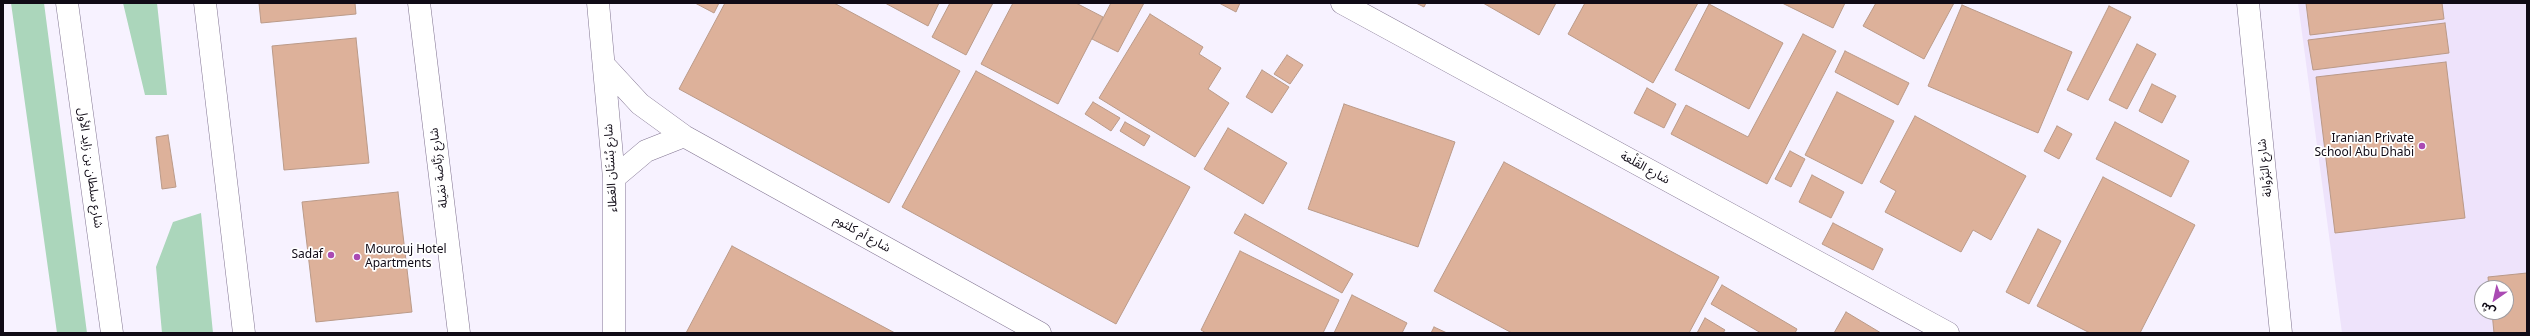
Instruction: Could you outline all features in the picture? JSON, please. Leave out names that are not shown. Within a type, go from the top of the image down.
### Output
[{"type":"street","name":"شارع سلطان بن زايد الأول","points":[[67,3],[112,333]]},
{"type":"street","points":[[205,3],[244,333]]},
{"type":"street","name":"شارع رَبَّاضة نمَيلة","points":[[419,3],[459,333]]},
{"type":"street","name":"شارع بُسْتَان العَطاء","points":[[598,3],[614,178],[614,333]]},
{"type":"street","name":"شارع القَلْعة","points":[[1342,3],[1948,333]]},
{"type":"street","name":"شارع البَرَّوانة","points":[[2247,5],[2282,333]]},
{"type":"street","name":"شارع أم كلثوم","points":[[604,65],[640,104],[684,136],[1040,333]]},
{"type":"street","points":[[614,178],[646,151],[684,136]]},
{"type":"shaded area","name":"Iranian Private School Abu Dhabi","points":[[2298,3],[2527,3],[2527,333],[2342,333]]},
{"type":"green space","points":[[11,3],[44,3],[87,333],[57,333]]},
{"type":"green space","points":[[123,3],[157,3],[167,95],[145,95]]},
{"type":"green space","points":[[201,213],[213,333],[162,333],[156,267],[173,222]]},
{"type":"building","points":[[259,3],[355,3],[356,14],[261,23]]},
{"type":"building","points":[[695,3],[719,3],[714,13]]},
{"type":"building","points":[[725,3],[834,3],[960,71],[889,203],[679,89]]},
{"type":"building","points":[[885,3],[939,3],[928,26]]},
{"type":"building","points":[[950,3],[993,3],[966,55],[932,37]]},
{"type":"building","points":[[1013,3],[1076,3],[1103,17],[1058,104],[981,64]]},
{"type":"building","points":[[1111,3],[1144,3],[1118,52],[1092,39]]},
{"type":"building","points":[[1219,3],[1240,3],[1236,12]]},
{"type":"building","points":[[1416,3],[1426,3],[1424,7]]},
{"type":"building","points":[[1483,3],[1556,3],[1539,35]]},
{"type":"building","points":[[1585,3],[1698,3],[1653,83],[1568,34]]},
{"type":"building","points":[[1782,3],[1845,3],[1833,28]]},
{"type":"building","points":[[1876,3],[1954,3],[1924,59],[1863,26]]},
{"type":"building","points":[[2306,3],[2442,3],[2444,19],[2310,35]]},
{"type":"building","points":[[1709,4],[1783,43],[1749,109],[1675,70]]},
{"type":"building","points":[[1962,5],[2072,52],[2038,133],[1928,86]]},
{"type":"building","points":[[2109,6],[2131,17],[2088,100],[2067,90]]},
{"type":"building","points":[[1150,14],[1203,47],[1199,54],[1221,68],[1208,89],[1229,103],[1195,157],[1099,98]]},
{"type":"building","points":[[2445,23],[2449,53],[2313,70],[2308,40]]},
{"type":"building","points":[[1803,34],[1836,51],[1767,184],[1671,134],[1686,105],[1748,137]]},
{"type":"building","points":[[356,38],[369,163],[284,170],[272,46]]},
{"type":"building","points":[[2137,44],[2156,54],[2127,109],[2109,100]]},
{"type":"building","points":[[1845,51],[1909,83],[1898,105],[1835,72]]},
{"type":"building","points":[[1287,55],[1303,65],[1290,84],[1274,74]]},
{"type":"building","points":[[2446,62],[2465,218],[2335,233],[2316,77]]},
{"type":"building","points":[[1262,70],[1289,87],[1272,113],[1246,97]]},
{"type":"building","points":[[976,71],[1190,187],[1116,324],[902,207]]},
{"type":"building","points":[[2152,84],[2176,96],[2162,123],[2139,111]]},
{"type":"building","points":[[1647,88],[1676,104],[1664,128],[1634,113]]},
{"type":"building","points":[[1837,92],[1894,121],[1862,184],[1805,155]]},
{"type":"building","points":[[1093,102],[1120,118],[1111,131],[1085,114]]},
{"type":"building","points":[[1344,104],[1455,142],[1418,247],[1308,209]]},
{"type":"building","points":[[1915,116],[2026,176],[1991,240],[1973,230],[1961,252],[1885,212],[1896,191],[1880,182]]},
{"type":"building","points":[[1125,122],[1150,136],[1144,146],[1120,131]]},
{"type":"building","points":[[2115,122],[2189,161],[2171,197],[2096,159]]},
{"type":"building","points":[[2057,126],[2072,134],[2059,159],[2044,151]]},
{"type":"building","points":[[1228,128],[1287,163],[1263,204],[1204,169]]},
{"type":"building","points":[[168,135],[176,187],[162,189],[156,137]]},
{"type":"building","points":[[1790,151],[1805,159],[1791,187],[1775,179]]},
{"type":"building","points":[[1504,162],[1719,277],[1689,333],[1512,333],[1434,291]]},
{"type":"building","points":[[1812,175],[1844,192],[1831,218],[1799,202]]},
{"type":"building","points":[[2103,177],[2195,225],[2140,333],[2090,333],[2037,306]]},
{"type":"building","name":"Mourouj Hotel Apartments","points":[[398,192],[412,312],[316,322],[302,202]]},
{"type":"building","points":[[1245,214],[1353,274],[1342,293],[1234,233]]},
{"type":"building","points":[[1833,223],[1883,249],[1873,270],[1822,244]]},
{"type":"building","points":[[2038,229],[2061,241],[2029,304],[2006,292]]},
{"type":"building","points":[[732,246],[895,333],[686,333]]},
{"type":"building","points":[[1240,251],[1339,300],[1323,333],[1206,333],[1201,330]]},
{"type":"building","points":[[2527,273],[2527,333],[2494,333],[2493,320],[2514,320],[2514,280],[2488,280],[2488,277]]},
{"type":"building","points":[[1722,285],[1797,329],[1795,333],[1761,333],[1711,304]]},
{"type":"building","points":[[1352,295],[1407,323],[1402,333],[1334,333]]},
{"type":"building","points":[[1846,312],[1881,333],[1834,333]]},
{"type":"building","points":[[1705,318],[1725,330],[1723,333],[1697,333]]},
{"type":"building","points":[[1434,327],[1447,333],[1431,333]]},
{"type":"place","name":"Iranian Private School Abu Dhabi","points":[[2422,146]]},
{"type":"place","name":"Sadaf","points":[[331,255]]},
{"type":"place","name":"Mourouj Hotel Apartments","points":[[357,257]]}]
